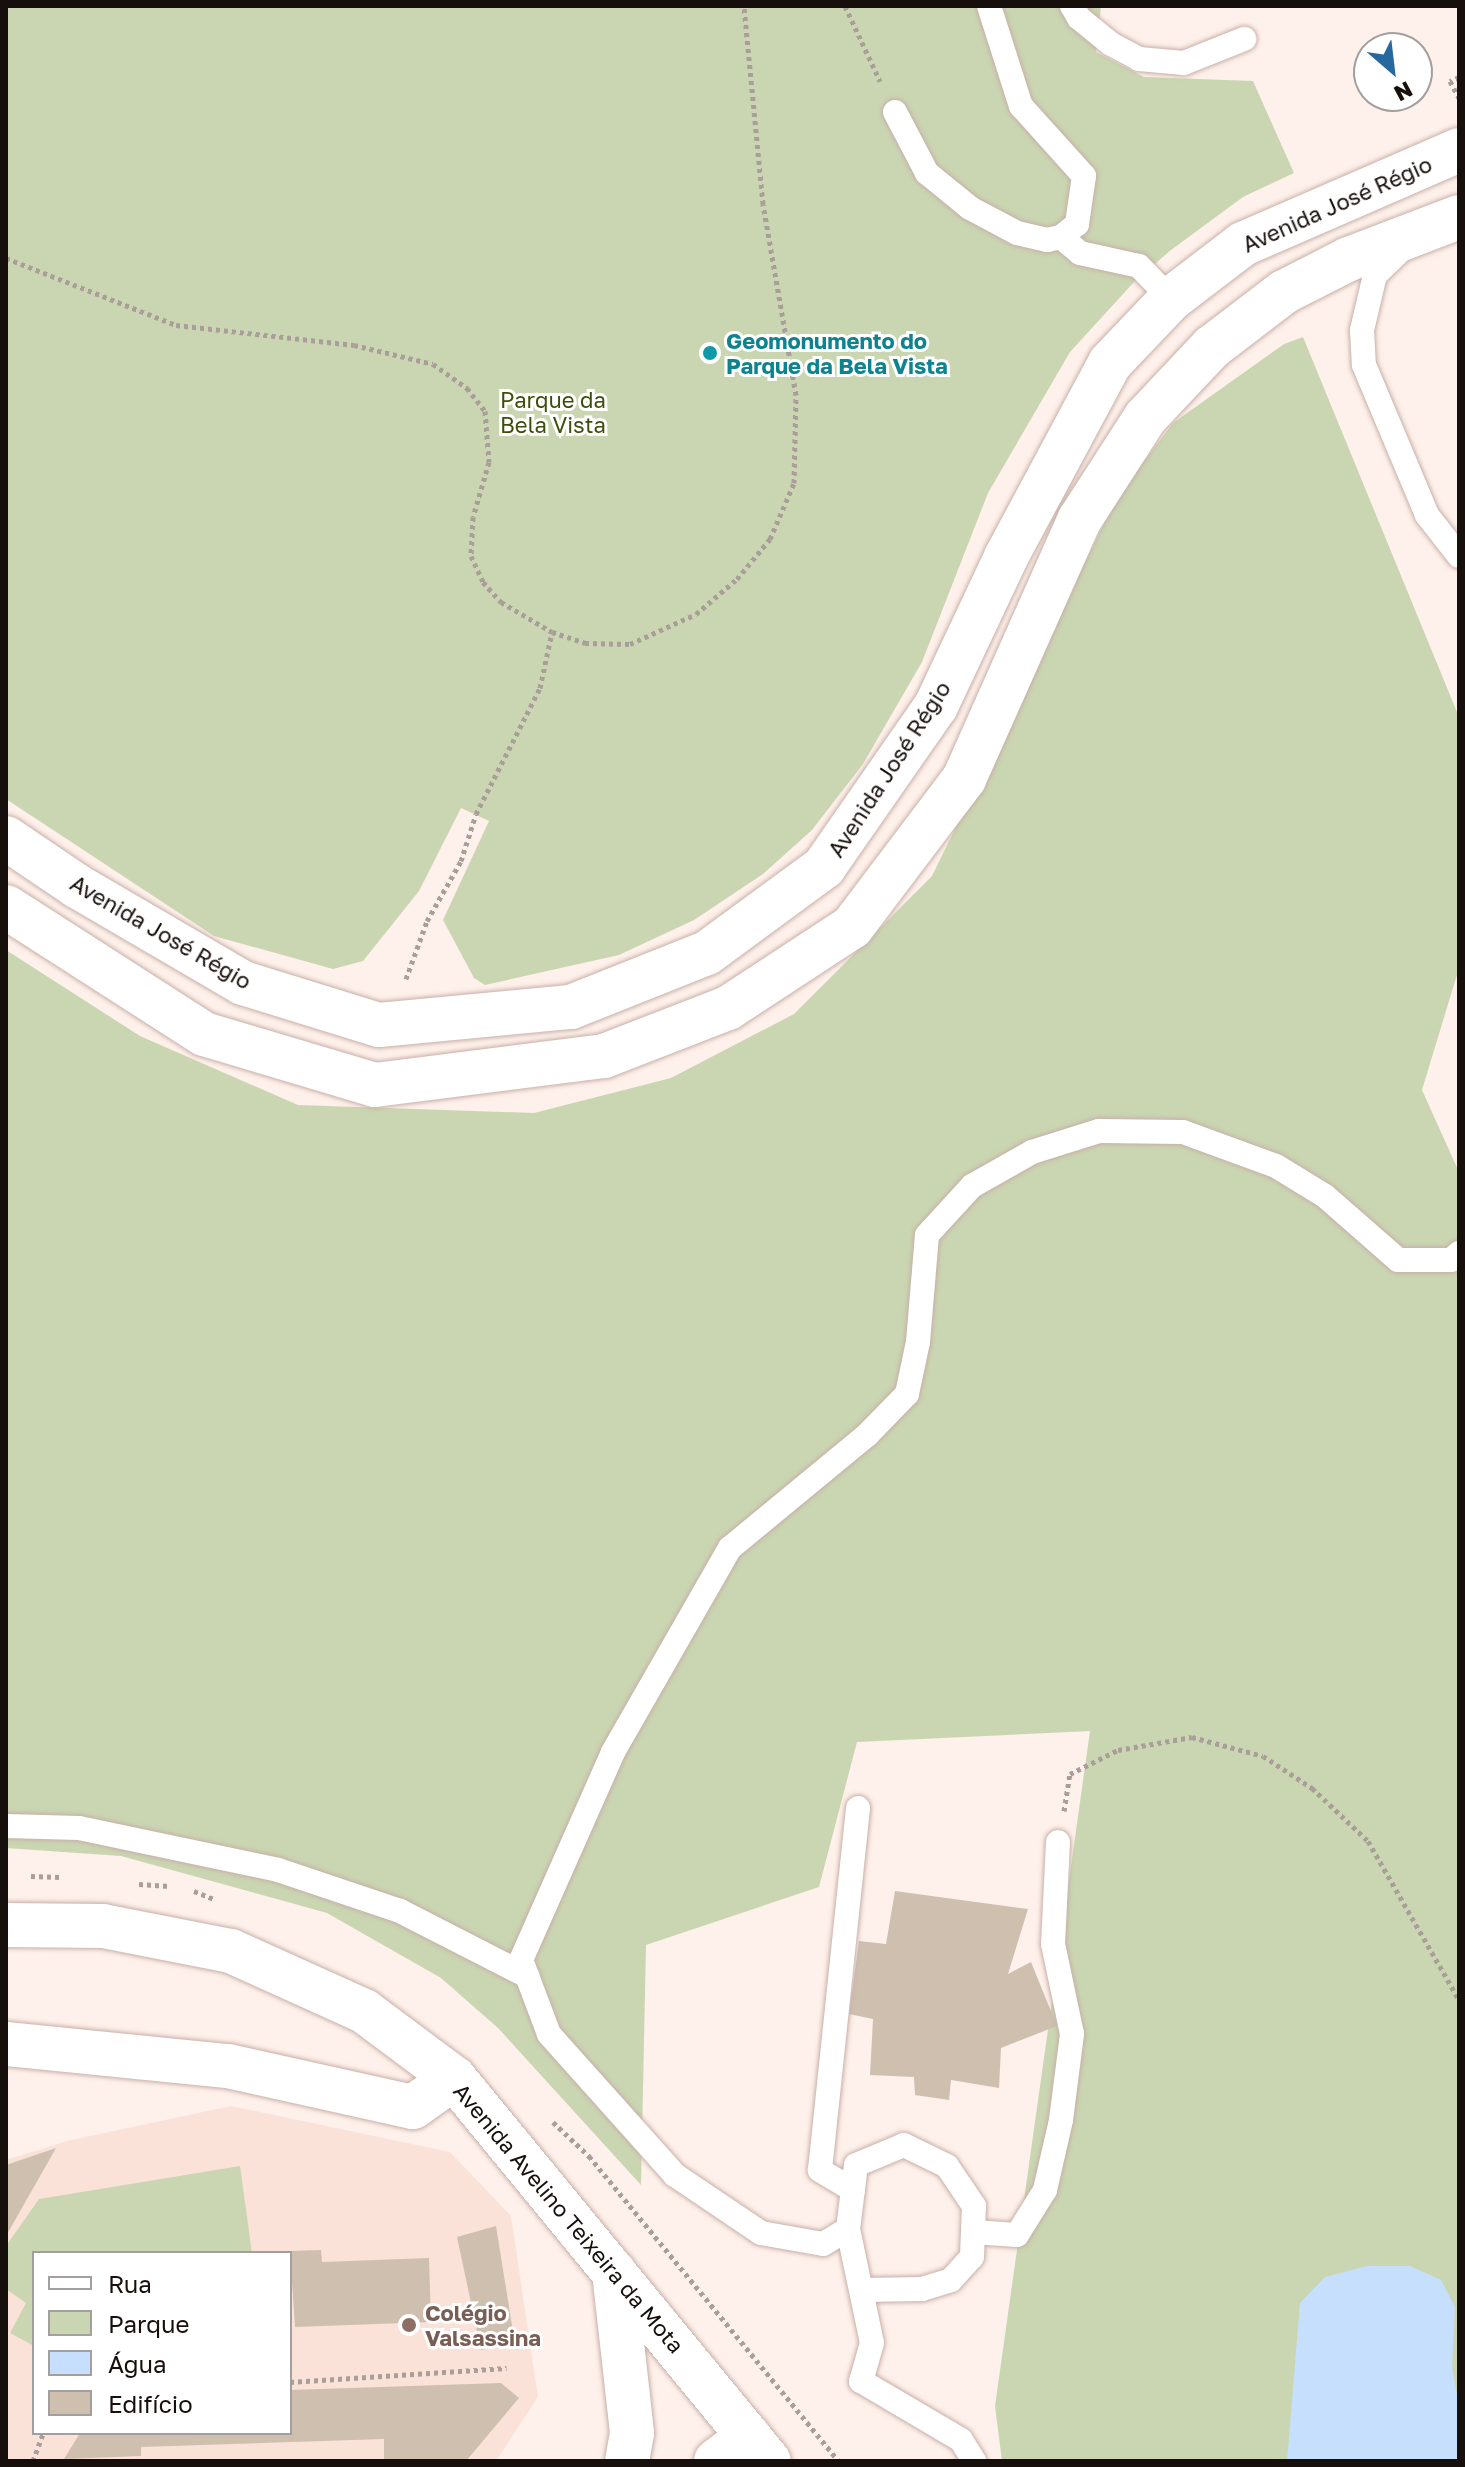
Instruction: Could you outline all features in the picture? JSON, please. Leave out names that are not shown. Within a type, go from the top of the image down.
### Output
[{"type":"street","name":"Avenida José Régio","points":[[6,838],[77,886],[243,983],[379,1025],[571,1007],[707,953],[824,867],[936,706],[1006,557],[1110,363],[1171,299],[1243,244],[1459,150]]},
{"type":"street","points":[[6,907],[92,967],[204,1034],[375,1085],[604,1056],[728,1008],[852,927],[964,779],[1080,519],[1145,418],[1212,347],[1284,292],[1440,223]]},
{"type":"street","name":"Avenida Avelino Teixeira da Mota","points":[[6,1925],[103,1926],[231,1951],[364,2011],[454,2078],[614,2272],[745,2453]]},
{"type":"street","points":[[6,2044],[228,2066],[413,2107],[454,2078]]},
{"type":"street","points":[[614,2272],[632,2433],[627,2461]]},
{"type":"lane","points":[[895,112],[927,173],[970,208],[1017,233],[1047,240],[1061,237],[1077,224],[1084,176],[1021,106],[989,6]]},
{"type":"lane","points":[[1072,6],[1079,18],[1111,44],[1139,59],[1184,63],[1244,39]]},
{"type":"lane","points":[[1440,223],[1375,275],[1362,330],[1364,365],[1427,515],[1459,556]]},
{"type":"lane","points":[[1061,237],[1080,253],[1139,266],[1171,299]]},
{"type":"lane","points":[[848,2229],[823,2244],[761,2233],[675,2175],[549,2034],[521,1960],[613,1752],[730,1548],[867,1435],[907,1394],[918,1342],[927,1235],[972,1186],[1032,1152],[1099,1131],[1183,1132],[1276,1166],[1325,1196],[1398,1260],[1451,1260],[1459,1253]]},
{"type":"lane","points":[[853,2190],[820,2170],[858,1808]]},
{"type":"lane","points":[[6,1826],[79,1828],[278,1870],[400,1911],[527,1976]]},
{"type":"lane","points":[[973,2232],[1017,2235],[1045,2190],[1061,2120],[1072,2034],[1053,1944],[1058,1842]]},
{"type":"lane","points":[[862,2290],[922,2289],[951,2280],[972,2257],[974,2206],[947,2166],[904,2145],[856,2165],[848,2229],[872,2343],[861,2381],[961,2440],[974,2461]]},
{"type":"path","points":[[6,258],[176,325],[354,345],[433,364],[467,388],[485,411],[489,462],[473,517],[471,556],[483,582],[501,602],[552,632],[585,643],[630,644],[696,614],[737,579],[770,539],[794,483],[796,395],[763,204],[744,6]]},
{"type":"path","points":[[845,6],[895,112]]},
{"type":"path","points":[[1459,77],[1450,81],[1459,98]]},
{"type":"path","points":[[401,1023],[407,969],[540,688],[552,632]]},
{"type":"path","points":[[1058,1842],[1070,1774],[1118,1750],[1192,1737],[1263,1756],[1312,1788],[1368,1841],[1459,2000]]},
{"type":"path","points":[[292,2382],[507,2368]]},
{"type":"path","points":[[33,2461],[42,2435]]},
{"type":"shaded area","name":"Colégio Valsassina","points":[[231,2106],[450,2152],[511,2216],[538,2397],[496,2461],[6,2461],[6,2160],[67,2141]]},
{"type":"green space","name":"Parque da Bela Vista","points":[[6,6],[1101,6],[1096,52],[1144,77],[1253,81],[1294,173],[1243,197],[1171,250],[1135,281],[1070,352],[988,493],[922,662],[863,764],[812,830],[763,874],[694,920],[619,955],[485,985],[474,978],[443,920],[489,821],[461,808],[419,891],[363,961],[333,969],[214,936],[6,799]]},
{"type":"green space","points":[[1303,337],[1459,717],[1459,968],[1422,1090],[1459,1172],[1459,2461],[1002,2461],[995,2406],[1090,1731],[857,1742],[819,1887],[646,1945],[641,2185],[498,2028],[441,1978],[327,1913],[121,1856],[6,1848],[6,950],[140,1036],[298,1105],[534,1113],[671,1078],[794,1014],[932,876],[1117,497],[1173,423],[1284,344]]},
{"type":"green space","points":[[240,2166],[252,2251],[32,2251],[32,2345],[10,2333],[26,2303],[6,2289],[6,2246],[39,2199]]},
{"type":"water","points":[[1367,2266],[1410,2266],[1441,2280],[1455,2307],[1452,2368],[1459,2405],[1459,2461],[1287,2461],[1300,2303],[1325,2277]]},
{"type":"building","points":[[895,1891],[1028,1909],[1008,1974],[1031,1962],[1057,2026],[1001,2048],[999,2088],[951,2080],[949,2100],[915,2095],[914,2077],[870,2075],[873,2019],[849,2014],[859,1941],[886,1944]]},
{"type":"building","points":[[56,2148],[6,2236],[6,2165]]},
{"type":"building","points":[[496,2226],[515,2344],[481,2350],[457,2237]]},
{"type":"building","points":[[321,2250],[322,2262],[429,2258],[431,2322],[295,2327],[290,2251]]},
{"type":"building","points":[[501,2383],[519,2398],[466,2461],[384,2461],[384,2439],[141,2447],[141,2456],[64,2459],[79,2435],[292,2435],[292,2390]]},
{"type":"place","name":"Geomonumento do Parque da Bela Vista","points":[[710,353]]},
{"type":"place","name":"Colégio Valsassina","points":[[409,2325]]}]
